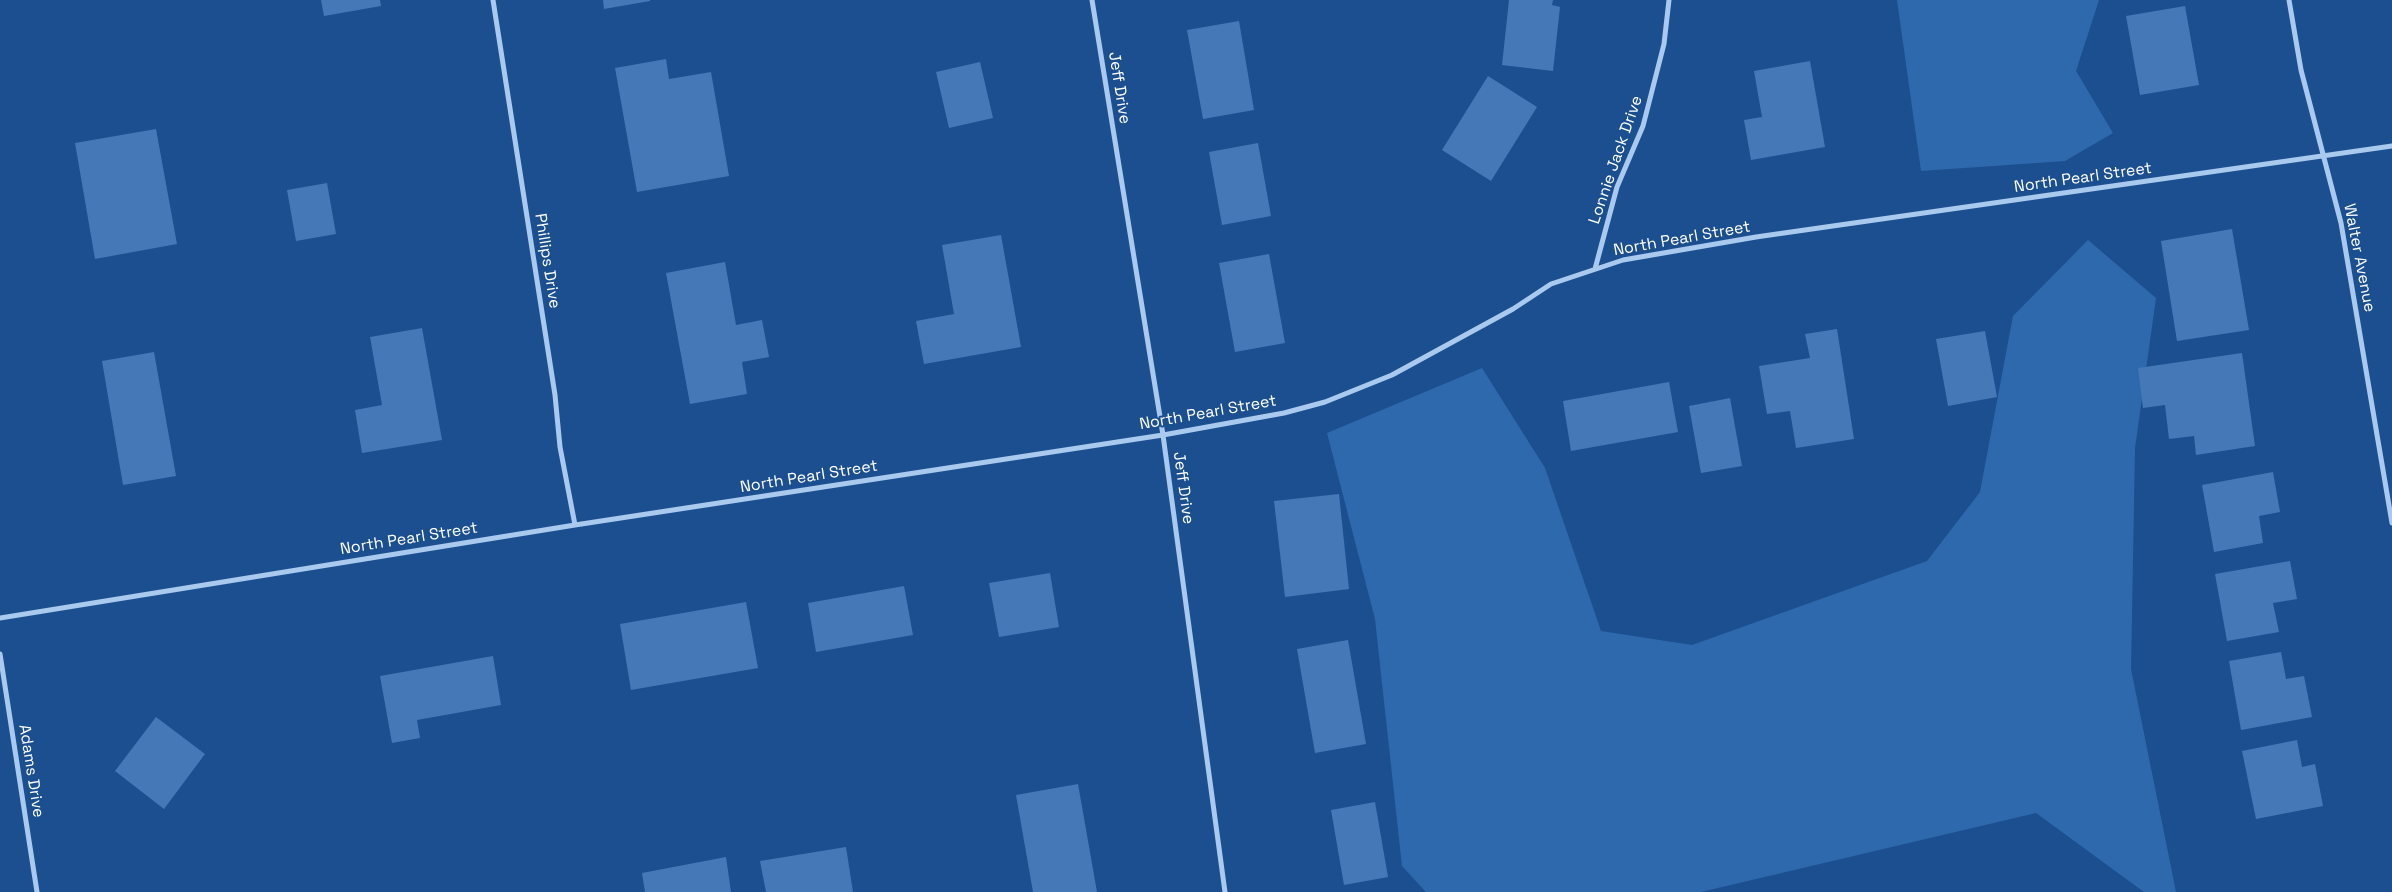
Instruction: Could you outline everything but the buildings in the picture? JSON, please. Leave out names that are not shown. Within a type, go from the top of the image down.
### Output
[{"type":"street","name":"Phillips Drive","points":[[493,0],[555,396],[560,447],[574,525]]},
{"type":"street","name":"Jeff Drive","points":[[1092,0],[1163,435],[1225,892]]},
{"type":"street","name":"Lonnie Jack Drive","points":[[1595,269],[1617,187],[1643,126],[1664,44],[1669,0]]},
{"type":"street","name":"Walter Avenue","points":[[2289,0],[2301,70],[2322,157],[2341,223],[2392,523]]},
{"type":"street","name":"North Pearl Street","points":[[0,618],[574,525],[1163,435],[1284,413],[1325,402],[1392,374],[1514,308],[1551,284],[1623,260],[1756,238],[2392,146]]},
{"type":"street","name":"Adams Drive","points":[[0,654],[37,892]]},
{"type":"shaded area","points":[[1897,0],[2099,0],[2076,71],[2113,133],[2065,161],[1921,171]]},
{"type":"shaded area","points":[[2088,240],[2156,298],[2135,448],[2131,669],[2176,892],[2144,892],[2036,813],[1701,892],[1426,892],[1402,866],[1375,619],[1327,433],[1482,368],[1545,468],[1601,631],[1692,645],[1927,561],[1980,492],[2013,316]]}]
